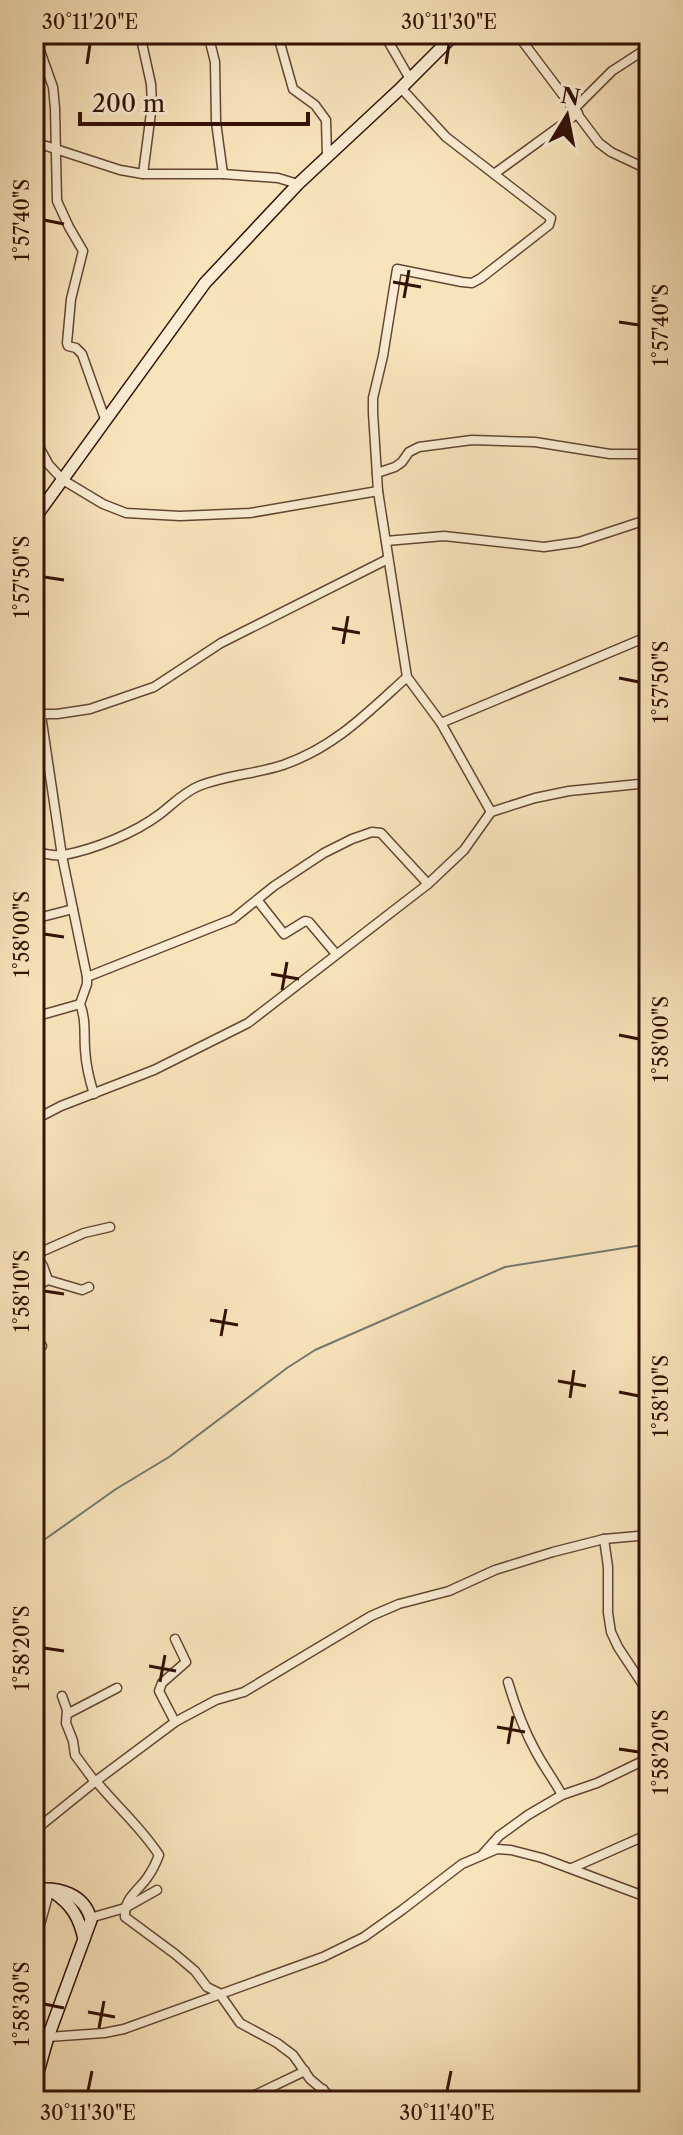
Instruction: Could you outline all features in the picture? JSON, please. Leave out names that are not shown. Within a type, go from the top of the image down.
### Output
[{"type":"street","points":[[34,34],[53,87],[57,201],[83,251],[71,299],[67,343],[82,354],[105,419]]},
{"type":"street","points":[[140,34],[151,84],[152,105],[143,174]]},
{"type":"street","points":[[208,34],[215,62],[216,122],[223,174]]},
{"type":"street","points":[[384,34],[410,79]]},
{"type":"street","points":[[34,519],[205,283],[298,184],[455,34]]},
{"type":"street","points":[[517,34],[599,143],[649,170]]},
{"type":"street","points":[[281,35],[280,43],[293,89],[315,105],[326,120],[327,157]]},
{"type":"street","points":[[494,174],[576,111],[612,71],[649,47]]},
{"type":"street","points":[[401,88],[446,137],[549,215],[550,221],[472,283],[400,269],[395,271],[383,356],[373,398],[378,491],[407,677],[441,723],[491,812]]},
{"type":"street","points":[[34,142],[106,167],[143,174],[223,174],[278,178],[298,184]]},
{"type":"street","points":[[34,438],[49,465],[63,480],[103,504],[126,513],[180,516],[250,513],[378,491]]},
{"type":"street","points":[[377,473],[395,467],[409,452],[419,447],[472,440],[535,442],[610,454],[649,454]]},
{"type":"street","points":[[386,541],[444,536],[544,547],[579,542],[649,519]]},
{"type":"street","points":[[94,1094],[88,1076],[84,1015],[80,1004],[87,977],[38,715],[90,709],[154,687],[221,643],[388,559]]},
{"type":"street","points":[[441,723],[649,636]]},
{"type":"street","points":[[34,852],[62,856],[121,838],[161,814],[181,795],[199,786],[280,766],[311,754],[347,731],[407,677]]},
{"type":"street","points":[[34,1120],[61,1106],[154,1070],[248,1023],[428,884],[464,850],[491,812],[569,791],[649,783]]},
{"type":"street","points":[[87,977],[233,919],[274,886],[324,853],[372,832],[381,833],[428,884]]},
{"type":"street","points":[[258,901],[284,934],[305,921],[309,922],[336,954]]},
{"type":"street","points":[[34,919],[73,909]]},
{"type":"street","points":[[34,1017],[80,1004]]},
{"type":"street","points":[[48,1280],[43,1266],[34,1255],[84,1233],[110,1227]]},
{"type":"street","points":[[34,1292],[48,1280],[82,1290],[89,1287]]},
{"type":"street","points":[[34,1335],[42,1346]]},
{"type":"street","points":[[34,1817],[38,1828],[175,1722],[216,1700],[244,1692],[350,1628],[399,1604],[449,1591],[495,1570],[553,1552],[604,1539],[649,1535]]},
{"type":"street","points":[[604,1539],[611,1632],[649,1694]]},
{"type":"street","points":[[175,1639],[186,1662],[162,1683],[159,1691],[175,1722]]},
{"type":"street","points":[[508,1682],[537,1754],[562,1795]]},
{"type":"street","points":[[67,1714],[117,1688]]},
{"type":"street","points":[[62,1696],[75,1755],[159,1855],[145,1881],[131,1893],[125,1917],[195,1971],[207,1987],[219,1993],[240,2023],[293,2055],[310,2079],[336,2101]]},
{"type":"street","points":[[34,1734],[39,1744],[34,1748]]},
{"type":"street","points":[[482,1856],[499,1836],[562,1795],[597,1783],[649,1758]]},
{"type":"street","points":[[572,1868],[649,1834]]},
{"type":"street","points":[[34,2038],[124,2029],[323,1957],[364,1937],[462,1864],[497,1849],[511,1850],[572,1868],[649,1898]]},
{"type":"street","points":[[50,1889],[73,1908],[84,1942]]},
{"type":"street","points":[[34,1946],[50,1889]]},
{"type":"street","points":[[34,1890],[57,1889],[76,1897],[89,1910],[90,1918],[34,2086]]},
{"type":"street","points":[[90,1918],[125,1908],[157,1890]]},
{"type":"street","points":[[250,2101],[255,2095],[305,2071]]},
{"type":"street","points":[[317,2101],[323,2089]]},
{"type":"waterway","points":[[34,1547],[116,1489],[169,1457],[315,1350],[505,1267],[649,1244]]}]
